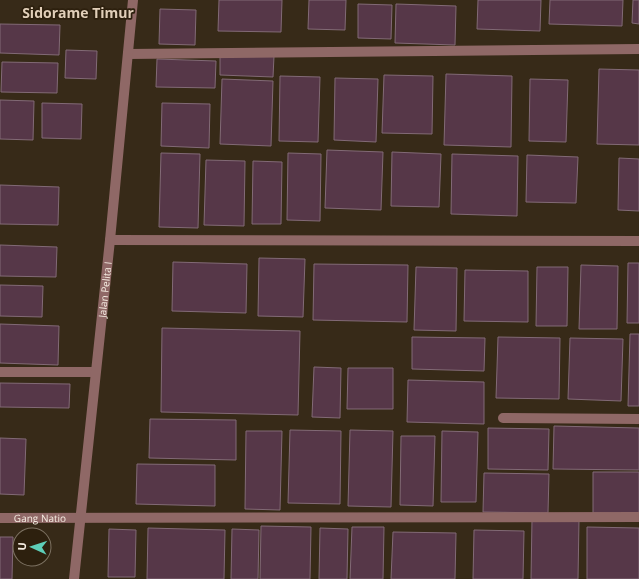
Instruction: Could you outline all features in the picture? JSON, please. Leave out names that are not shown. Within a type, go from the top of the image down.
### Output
[{"type":"street","name":"Jalan Pelita I","points":[[74,579],[110,240],[133,0]]},
{"type":"street","points":[[128,54],[639,49]]},
{"type":"street","points":[[110,240],[639,241]]},
{"type":"street","points":[[0,372],[95,372]]},
{"type":"street","points":[[503,418],[639,419]]},
{"type":"street","name":"Gang Natio","points":[[0,518],[639,517]]},
{"type":"building","points":[[219,0],[282,0],[281,32],[218,31]]},
{"type":"building","points":[[309,0],[346,0],[345,30],[308,29]]},
{"type":"building","points":[[478,0],[541,0],[540,31],[477,29]]},
{"type":"building","points":[[550,0],[623,0],[622,26],[549,24]]},
{"type":"building","points":[[633,0],[639,0],[639,24],[632,23]]},
{"type":"building","points":[[358,4],[392,5],[391,39],[358,38]]},
{"type":"building","points":[[396,4],[456,6],[455,45],[395,43]]},
{"type":"building","points":[[160,9],[196,10],[195,45],[159,44]]},
{"type":"building","points":[[0,24],[60,25],[59,55],[0,53]]},
{"type":"building","points":[[66,50],[97,51],[96,79],[65,78]]},
{"type":"building","points":[[220,54],[274,56],[273,77],[220,75]]},
{"type":"building","points":[[157,59],[216,61],[215,88],[156,87]]},
{"type":"building","points":[[2,62],[58,63],[57,93],[1,92]]},
{"type":"building","points":[[599,69],[639,70],[639,145],[597,144]]},
{"type":"building","points":[[446,74],[512,76],[511,147],[444,145]]},
{"type":"building","points":[[384,75],[433,76],[432,134],[382,133]]},
{"type":"building","points":[[280,76],[320,77],[318,142],[279,141]]},
{"type":"building","points":[[335,78],[378,79],[376,142],[334,140]]},
{"type":"building","points":[[222,79],[273,81],[271,146],[220,144]]},
{"type":"building","points":[[530,79],[568,80],[566,142],[529,141]]},
{"type":"building","points":[[0,100],[34,101],[33,140],[0,139]]},
{"type":"building","points":[[42,103],[82,104],[81,139],[42,138]]},
{"type":"building","points":[[162,103],[210,104],[209,148],[161,146]]},
{"type":"building","points":[[327,150],[383,152],[381,210],[325,208]]},
{"type":"building","points":[[392,152],[441,154],[439,207],[391,206]]},
{"type":"building","points":[[161,153],[200,154],[198,228],[159,227]]},
{"type":"building","points":[[288,153],[321,154],[320,221],[287,220]]},
{"type":"building","points":[[452,154],[518,156],[517,216],[451,214]]},
{"type":"building","points":[[527,155],[578,157],[576,203],[526,202]]},
{"type":"building","points":[[619,158],[639,159],[639,211],[618,210]]},
{"type":"building","points":[[206,160],[245,161],[244,226],[204,225]]},
{"type":"building","points":[[253,161],[282,162],[281,224],[252,224]]},
{"type":"building","points":[[0,185],[59,187],[58,225],[0,224]]},
{"type":"building","points":[[0,245],[57,247],[56,277],[0,276]]},
{"type":"building","points":[[259,258],[305,259],[303,317],[258,316]]},
{"type":"building","points":[[173,262],[247,264],[246,313],[172,311]]},
{"type":"building","points":[[628,263],[639,263],[639,323],[627,323]]},
{"type":"building","points":[[314,264],[408,265],[407,322],[313,320]]},
{"type":"building","points":[[581,265],[618,266],[617,329],[579,329]]},
{"type":"building","points":[[416,267],[457,268],[456,331],[414,330]]},
{"type":"building","points":[[537,267],[568,267],[567,326],[536,326]]},
{"type":"building","points":[[465,270],[528,271],[528,322],[464,321]]},
{"type":"building","points":[[0,285],[43,286],[42,317],[0,316]]},
{"type":"building","points":[[0,324],[59,326],[58,365],[0,363]]},
{"type":"building","points":[[162,328],[300,331],[298,415],[161,412]]},
{"type":"building","points":[[630,334],[639,334],[639,406],[628,406]]},
{"type":"building","points":[[412,337],[485,338],[484,371],[412,369]]},
{"type":"building","points":[[498,337],[560,338],[559,399],[496,398]]},
{"type":"building","points":[[570,338],[623,339],[621,401],[568,399]]},
{"type":"building","points":[[314,367],[341,368],[340,418],[312,417]]},
{"type":"building","points":[[348,368],[393,368],[393,409],[347,409]]},
{"type":"building","points":[[408,380],[484,382],[484,424],[407,422]]},
{"type":"building","points":[[0,383],[70,384],[69,408],[0,407]]},
{"type":"building","points":[[150,419],[236,420],[236,460],[149,458]]},
{"type":"building","points":[[554,426],[639,428],[639,470],[553,469]]},
{"type":"building","points":[[488,428],[549,429],[548,470],[488,469]]},
{"type":"building","points":[[290,430],[341,431],[340,504],[288,503]]},
{"type":"building","points":[[350,430],[393,431],[391,507],[348,506]]},
{"type":"building","points":[[246,431],[282,431],[280,510],[245,509]]},
{"type":"building","points":[[442,431],[478,432],[476,502],[441,502]]},
{"type":"building","points":[[401,436],[435,436],[433,506],[400,505]]},
{"type":"building","points":[[0,438],[26,439],[24,495],[0,494]]},
{"type":"building","points":[[137,464],[215,465],[215,506],[136,504]]},
{"type":"building","points":[[593,472],[639,472],[639,514],[593,513]]},
{"type":"building","points":[[484,473],[549,474],[548,513],[483,512]]},
{"type":"building","points":[[532,519],[579,520],[578,579],[531,579]]},
{"type":"building","points":[[261,526],[311,527],[310,579],[260,579]]},
{"type":"building","points":[[352,527],[384,527],[383,579],[350,579]]},
{"type":"building","points":[[587,527],[639,528],[639,579],[587,579]]},
{"type":"building","points":[[148,528],[225,530],[224,579],[147,579]]},
{"type":"building","points":[[320,528],[348,529],[347,579],[319,579]]},
{"type":"building","points":[[109,529],[136,530],[135,577],[108,577]]},
{"type":"building","points":[[232,529],[259,530],[258,579],[231,579]]},
{"type":"building","points":[[474,530],[524,531],[523,579],[473,579]]},
{"type":"building","points":[[393,532],[456,533],[455,579],[391,579]]},
{"type":"building","points":[[0,537],[12,537],[12,579],[0,579]]},
{"type":"district","name":"Sidorame Timur","points":[[78,12]]}]
